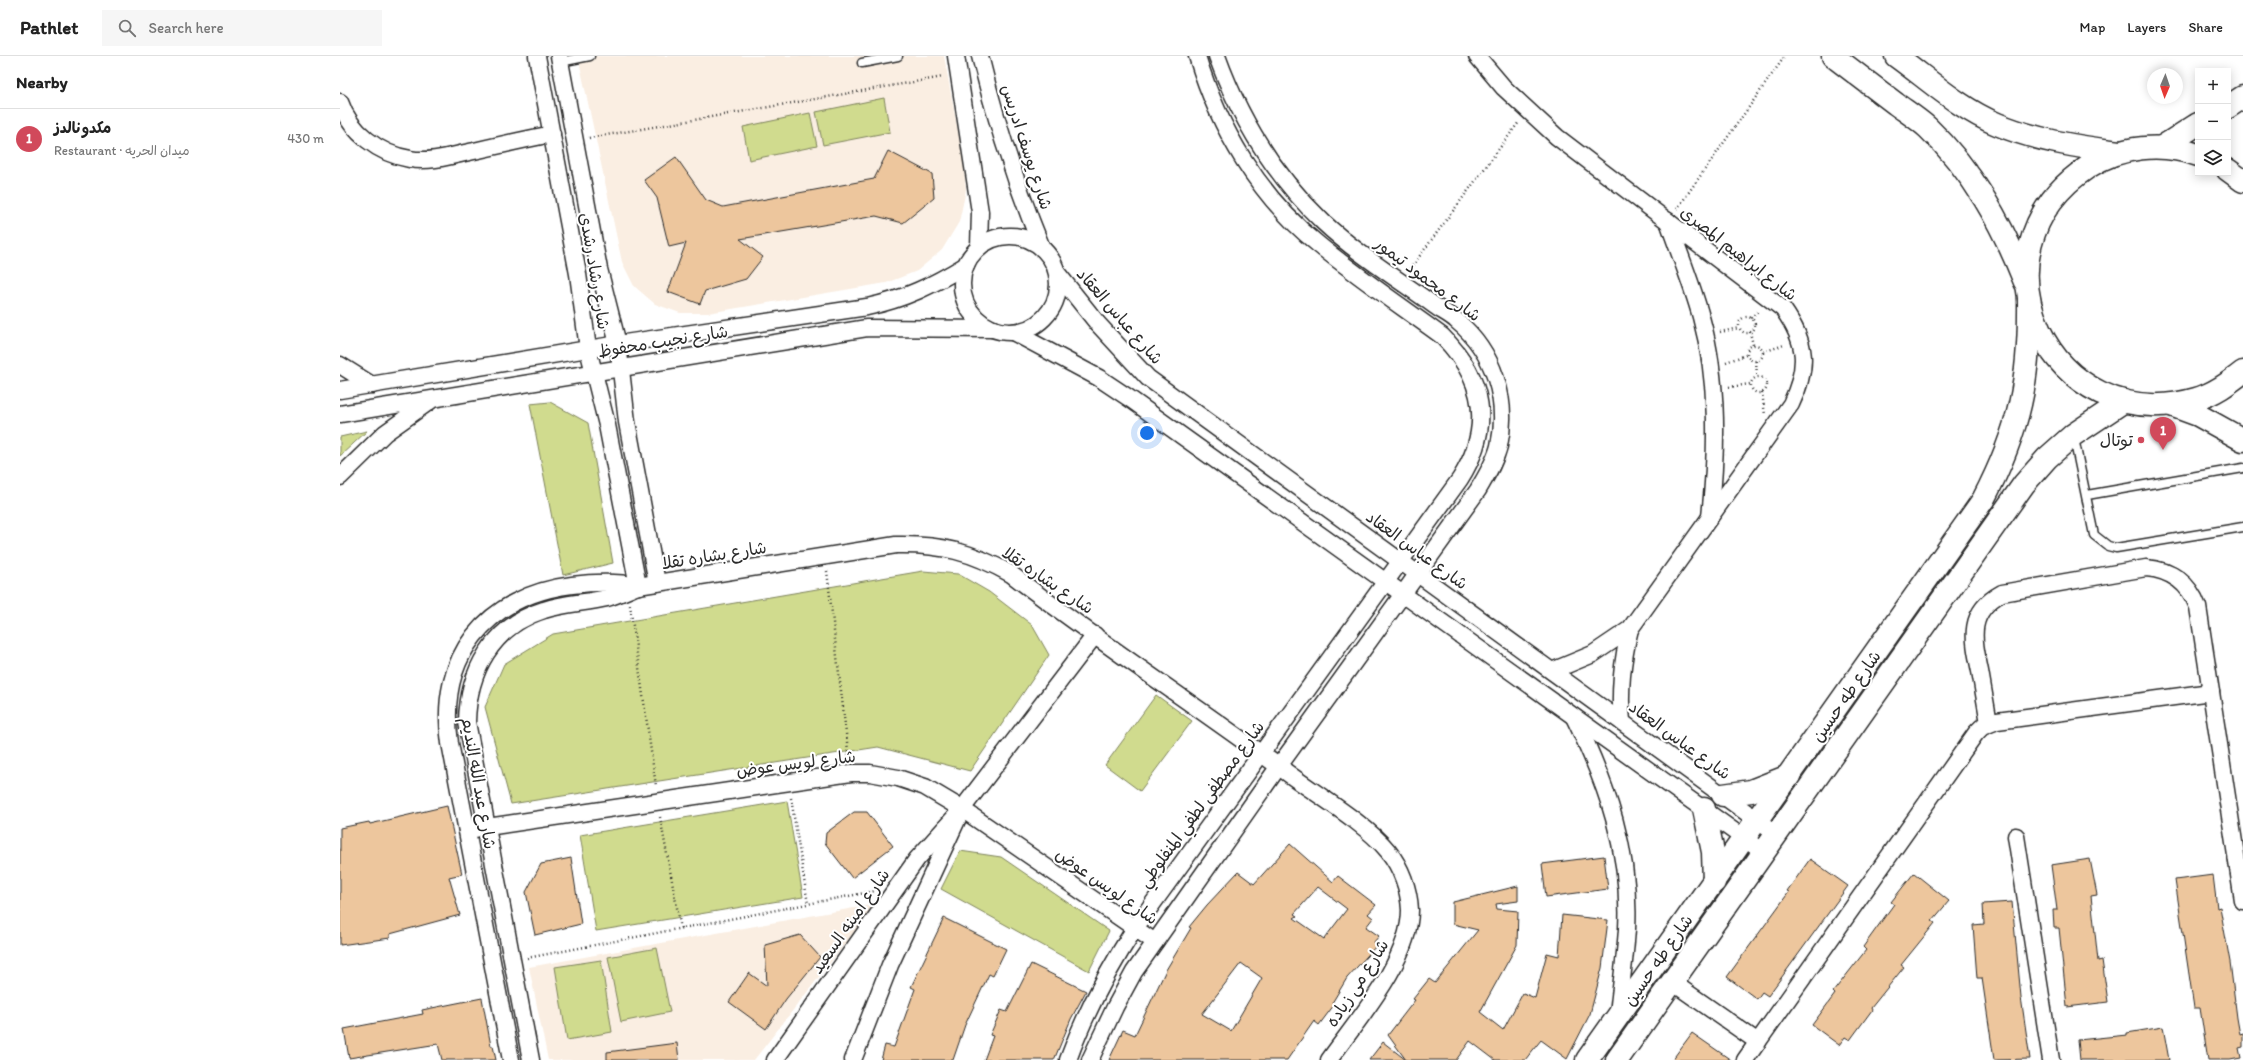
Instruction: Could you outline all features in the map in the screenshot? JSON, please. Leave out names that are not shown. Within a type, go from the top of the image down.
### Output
[{"type":"street","name":"شارع رشاد رشدى","points":[[537,56],[578,274],[592,372],[606,425],[633,588]]},
{"type":"street","points":[[956,56],[980,212],[979,247]]},
{"type":"street","name":"شارع يوسف ادريس","points":[[980,56],[1005,150],[1023,202],[1042,248]]},
{"type":"street","points":[[1197,56],[1211,97],[1226,130],[1245,162],[1267,192],[1291,220],[1318,245],[1442,336],[1456,350],[1467,366],[1476,384],[1480,404],[1480,430],[1470,462],[1385,581]]},
{"type":"street","name":"شارع محمود تيمور","points":[[1217,56],[1243,118],[1279,174],[1324,223],[1377,264],[1457,321],[1474,337],[1497,378],[1502,401],[1502,425],[1500,440],[1490,469],[1478,490],[1402,593]]},
{"type":"street","name":"شارع ابراهيم المصرى","points":[[1477,56],[1527,112],[1556,137],[1783,309],[1795,326],[1800,340],[1804,365],[1800,385],[1791,404],[1630,629],[1593,654],[1552,671]]},
{"type":"street","points":[[1833,56],[1927,127],[1952,153],[1974,181],[1994,214],[2012,250],[2028,293],[2037,328],[2052,353],[2067,369],[2097,391],[2124,401],[2147,405],[2171,404],[2197,399],[2222,388],[2243,372]]},
{"type":"street","points":[[1896,56],[1964,106],[1996,124],[2030,136],[2122,152]]},
{"type":"street","name":"شارع رشاد رشدى","points":[[559,59],[599,269],[618,344],[622,367],[627,422],[657,583]]},
{"type":"street","points":[[2231,105],[2243,97]]},
{"type":"street","points":[[340,102],[344,112],[360,135],[383,151],[410,159],[439,159],[552,134]]},
{"type":"street","points":[[2162,148],[2195,126]]},
{"type":"street","points":[[555,150],[575,143]]},
{"type":"street","points":[[2028,293],[2030,245],[2040,220],[2054,196],[2074,177],[2097,162],[2122,152],[2142,148],[2162,148],[2188,151],[2195,154]]},
{"type":"street","points":[[2231,172],[2243,181]]},
{"type":"street","points":[[1668,221],[1701,317],[1710,367],[1715,418],[1715,468],[1710,518]]},
{"type":"street","points":[[1013,332],[1034,327],[1046,317],[1055,304],[1059,289],[1058,274],[1054,264],[1042,248],[1030,240],[1016,236],[1002,237],[979,247],[966,264],[962,287],[968,308],[984,325],[994,329],[1013,332],[1099,378],[1763,852]]},
{"type":"street","name":"شارع نجيب محفوظ","points":[[340,390],[896,300],[919,292],[966,264]]},
{"type":"street","points":[[1365,280],[1377,264]]},
{"type":"street","name":"شارع عباس العقاد","points":[[1058,274],[1098,324],[1148,378],[1776,834]]},
{"type":"street","name":"شارع طه حسين","points":[[1587,1060],[1983,500],[1996,476],[2016,424],[2025,383],[2030,342],[2028,293]]},
{"type":"street","name":"شارع نجيب محفوظ","points":[[340,414],[867,328],[994,329]]},
{"type":"street","points":[[340,365],[372,385]]},
{"type":"street","points":[[340,477],[385,433],[433,399]]},
{"type":"street","name":"شارع طه حسين","points":[[1617,1060],[2024,484],[2047,458],[2073,435],[2124,401]]},
{"type":"street","points":[[2171,404],[2198,415],[2243,440]]},
{"type":"street","name":"شارع بشاره تقلا","points":[[633,588],[896,545],[920,544],[944,547],[968,553],[1011,574],[1279,766]]},
{"type":"street","points":[[1989,723],[1974,640],[1978,616],[1988,602],[2002,593],[2146,568],[2156,569],[2175,576],[2184,583],[2195,598],[2198,607],[2243,900]]},
{"type":"street","name":"شارع عبد الله النديم","points":[[511,1060],[450,743],[447,705],[456,668],[474,635],[502,609],[519,599],[536,592],[555,587],[606,581],[633,588]]},
{"type":"street","name":"شارع مصطفى لطفي المنفلوطي","points":[[1068,1060],[1091,1005],[1112,964],[1135,928],[1385,581]]},
{"type":"street","name":"شارع عبد الله النديم","points":[[531,1060],[467,722],[471,686],[486,654],[506,631],[526,617],[543,610],[607,597],[633,588]]},
{"type":"street","points":[[1090,1060],[1114,1007],[1134,972],[1402,593]]},
{"type":"street","name":"شارع ابراهيم المصرى","points":[[1622,722],[1620,697],[1622,666],[1630,629]]},
{"type":"street","name":"شارع امينه السعيد","points":[[775,1060],[921,854],[962,809],[1095,635]]},
{"type":"street","points":[[1745,1060],[1976,733],[1989,723],[2210,692]]},
{"type":"street","points":[[1573,716],[1593,755],[1609,797],[1620,840],[1626,884],[1627,929],[1618,1016]]},
{"type":"street","name":"شارع مي زياده","points":[[1279,766],[1373,836],[1388,851],[1399,869],[1407,888],[1410,908],[1409,929],[1403,949],[1394,968],[1329,1060]]},
{"type":"street","name":"شارع لويس عوض","points":[[467,830],[789,782],[870,773],[898,778],[925,787],[962,809],[1155,942]]},
{"type":"street","points":[[1723,796],[1751,791],[1790,775]]},
{"type":"street","name":"شارع امينه السعيد","points":[[853,1060],[890,965],[962,809]]},
{"type":"street","points":[[1704,809],[1711,838],[1714,882]]},
{"type":"street","points":[[2016,836],[2051,1060]]},
{"type":"street","points":[[1672,982],[1758,1042]]},
{"type":"lane","points":[[559,59],[585,56]]},
{"type":"lane","points":[[862,63],[898,56]]},
{"type":"lane","points":[[2073,435],[2087,495],[2094,535],[2108,546],[2116,548],[2243,527]]},
{"type":"lane","points":[[2087,495],[2243,468]]},
{"type":"path","points":[[1668,221],[1785,56]]},
{"type":"path","points":[[575,143],[959,74]]},
{"type":"path","points":[[1401,281],[1527,112]]},
{"type":"path","points":[[1748,317],[1754,321],[1755,327],[1750,332],[1741,331],[1738,325],[1741,318],[1748,317]]},
{"type":"path","points":[[1750,332],[1753,345]]},
{"type":"path","points":[[1763,352],[1800,340]]},
{"type":"path","points":[[1753,345],[1761,348],[1763,352]]},
{"type":"path","points":[[1746,355],[1746,350],[1753,345]]},
{"type":"path","points":[[1756,362],[1760,360],[1763,352]]},
{"type":"path","points":[[1710,367],[1746,355]]},
{"type":"path","points":[[1746,355],[1752,361],[1756,362]]},
{"type":"path","points":[[1756,362],[1757,376]]},
{"type":"path","points":[[1712,390],[1750,384],[1757,376]]},
{"type":"path","points":[[1750,384],[1755,392],[1762,392],[1765,390],[1767,382],[1761,376],[1757,376]]},
{"type":"path","points":[[825,556],[851,774]]},
{"type":"path","points":[[633,588],[658,801],[681,929]]},
{"type":"path","points":[[789,782],[808,904]]},
{"type":"path","points":[[512,961],[897,887]]},
{"type":"shaded area","points":[[578,56],[944,56],[963,158],[966,190],[959,222],[942,250],[917,271],[886,283],[708,313],[680,313],[655,304],[634,286],[622,262]]},
{"type":"shaded area","points":[[876,904],[754,1060],[548,1060],[529,967]]},
{"type":"green space","points":[[884,98],[890,132],[823,145],[816,112]]},
{"type":"green space","points":[[810,113],[817,146],[749,160],[743,127]]},
{"type":"green space","points":[[550,402],[588,423],[613,563],[563,575],[530,404]]},
{"type":"green space","points":[[367,431],[340,456],[340,437]]},
{"type":"green space","points":[[923,571],[958,574],[989,592],[1032,625],[1049,655],[970,771],[878,747],[511,804],[485,707],[504,664],[553,634]]},
{"type":"green space","points":[[1156,695],[1192,721],[1140,791],[1105,765]]},
{"type":"green space","points":[[787,801],[803,897],[596,931],[580,835]]},
{"type":"green space","points":[[960,851],[1001,857],[1109,931],[1089,971],[941,889]]},
{"type":"green space","points":[[657,948],[670,1012],[621,1022],[608,957]]},
{"type":"green space","points":[[601,960],[612,1032],[567,1040],[555,967]]},
{"type":"building","points":[[888,151],[932,174],[934,198],[903,223],[876,216],[740,239],[763,257],[746,279],[705,291],[700,304],[668,292],[686,243],[669,247],[657,198],[644,180],[676,157],[706,200],[723,207],[874,179]]},
{"type":"building","points":[[447,806],[462,874],[449,877],[460,915],[390,934],[390,938],[340,945],[340,828],[369,822],[370,824]]},
{"type":"building","points":[[854,812],[867,812],[893,846],[852,878],[825,843],[826,833]]},
{"type":"building","points":[[1290,844],[1333,882],[1338,876],[1376,905],[1368,914],[1373,918],[1366,927],[1379,936],[1374,942],[1377,945],[1347,978],[1332,1003],[1334,1005],[1319,1025],[1314,1021],[1287,1060],[1109,1060],[1123,1030],[1135,1035],[1166,970],[1191,928],[1189,927],[1207,905],[1238,872],[1254,884]],"holes":[[[1318,887],[1347,909],[1324,939],[1294,918],[1297,916],[1294,914]],[[1241,963],[1262,978],[1231,1031],[1202,1014]]]},
{"type":"building","points":[[1604,856],[1608,889],[1546,897],[1542,864]]},
{"type":"building","points":[[571,858],[581,924],[535,935],[526,892],[541,864]]},
{"type":"building","points":[[1810,859],[1848,886],[1768,996],[1762,992],[1757,999],[1727,977],[1789,892],[1787,891]]},
{"type":"building","points":[[2090,859],[2097,895],[2091,896],[2098,961],[2102,960],[2108,1002],[2067,1007],[2059,928],[2054,928],[2053,910],[2057,910],[2051,865]]},
{"type":"building","points":[[1914,873],[1949,901],[1932,921],[1935,923],[1901,965],[1904,967],[1871,1008],[1872,1010],[1850,1040],[1845,1037],[1839,1045],[1812,1025],[1835,994],[1833,992],[1866,950],[1863,947],[1894,904],[1891,902]]},
{"type":"building","points":[[2213,875],[2217,908],[2220,907],[2230,962],[2240,1035],[2243,1034],[2243,1047],[2239,1048],[2241,1058],[2230,1060],[2208,1060],[2200,1008],[2194,1008],[2175,880]]},
{"type":"building","points":[[1518,886],[1518,901],[1496,904],[1497,909],[1518,911],[1517,945],[1480,1012],[1503,1030],[1523,993],[1535,998],[1547,953],[1559,956],[1562,915],[1608,920],[1602,968],[1590,1014],[1567,1059],[1541,1040],[1525,1060],[1495,1060],[1470,1041],[1456,1060],[1406,1060],[1388,1035],[1429,979],[1435,983],[1478,930],[1453,924],[1453,902]]},
{"type":"building","points":[[2012,902],[2021,997],[2030,1059],[1994,1060],[1982,978],[1977,978],[1973,925],[1984,924],[1983,904]]},
{"type":"building","points":[[944,918],[1006,949],[993,976],[989,974],[965,1025],[953,1060],[881,1060],[885,1045],[894,1047],[915,989],[911,987]]},
{"type":"building","points":[[800,935],[820,957],[786,999],[766,1029],[729,1002],[749,973],[767,986],[765,945]]},
{"type":"building","points":[[1031,964],[1086,991],[1071,1019],[1054,1060],[984,1060],[993,1036],[990,1035],[1001,1010],[1007,1012]]},
{"type":"building","points":[[482,998],[491,1046],[493,1046],[496,1060],[442,1060],[438,1044],[349,1058],[344,1029],[423,1014],[422,1010]]},
{"type":"building","points":[[2163,1027],[2169,1060],[2080,1060],[2078,1040],[2127,1035],[2127,1033]]},
{"type":"building","points":[[1692,1033],[1731,1060],[1672,1060]]},
{"type":"building","points":[[1383,1042],[1406,1060],[1369,1060]]},
{"type":"building","points":[[677,1043],[679,1060],[607,1060],[607,1052]]},
{"type":"place","name":"توتال","points":[[2141,440]]},
{"type":"place","name":"مكدونالدز","points":[[2163,450]]}]
